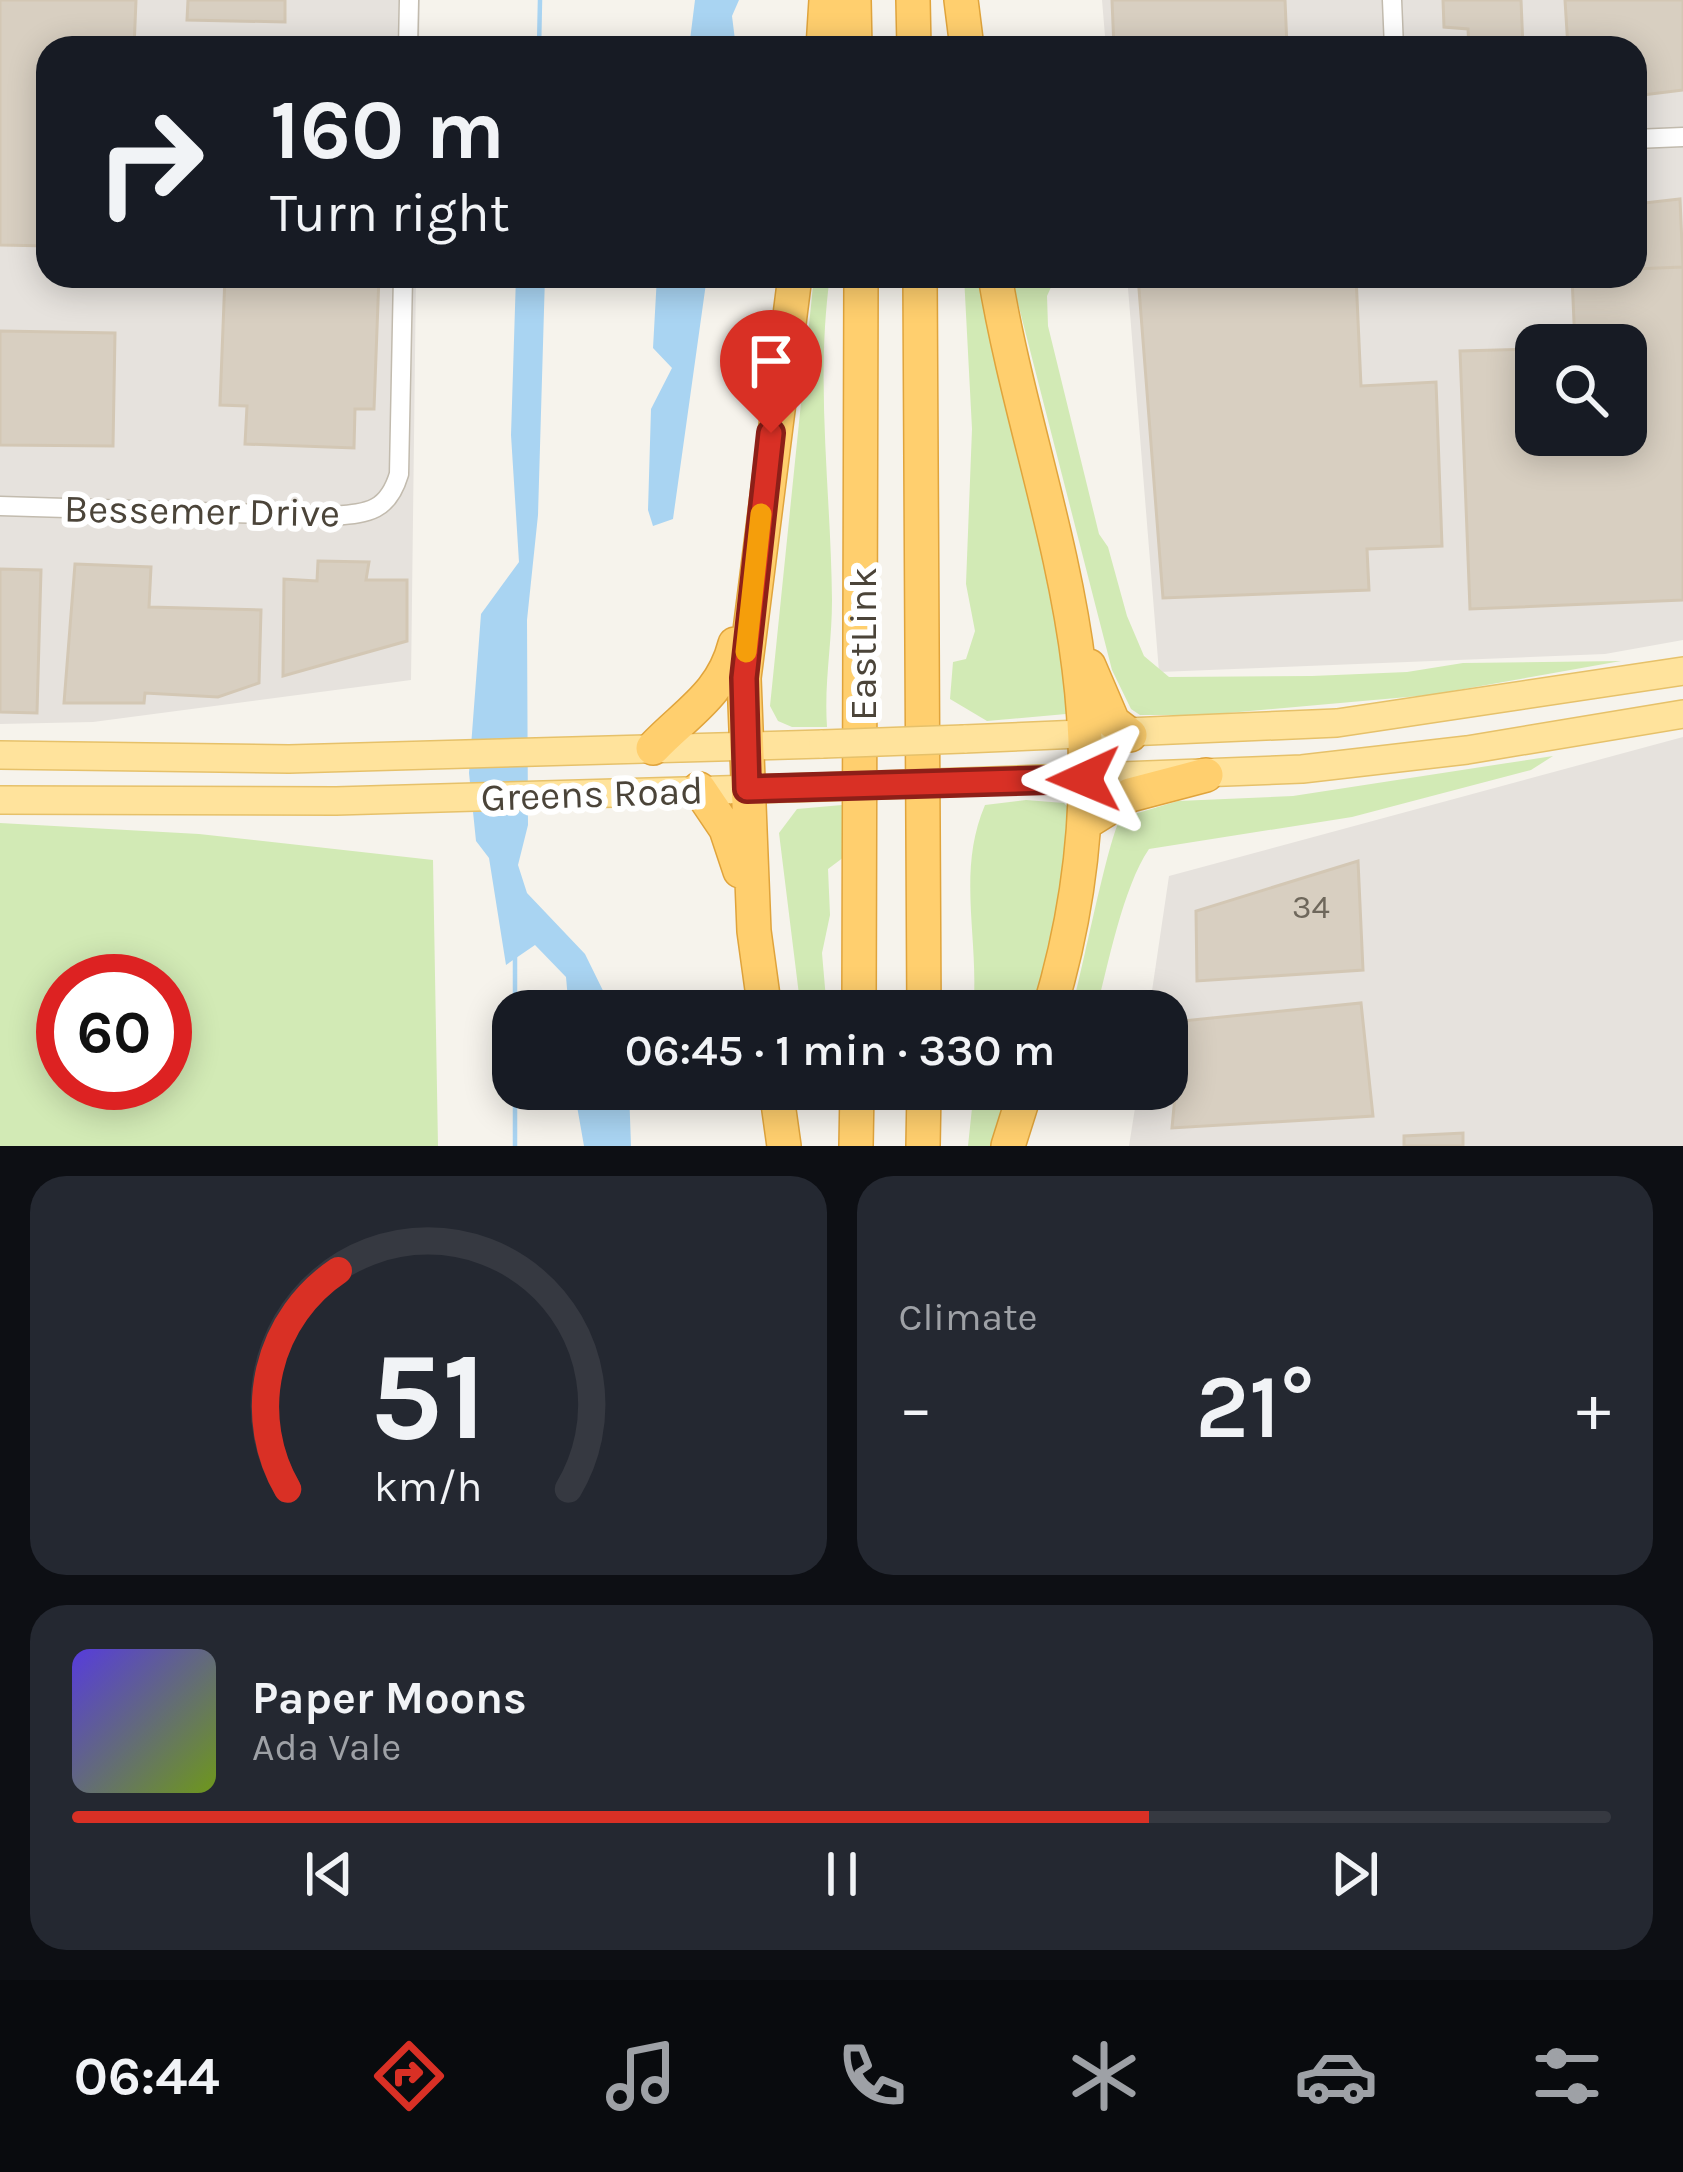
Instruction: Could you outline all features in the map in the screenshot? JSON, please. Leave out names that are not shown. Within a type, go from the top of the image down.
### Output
[{"type":"highway","points":[[824,36],[826,0]]},
{"type":"highway","points":[[854,0],[855,36]]},
{"type":"highway","points":[[913,0],[914,36]]},
{"type":"highway","points":[[961,0],[966,36]]},
{"type":"highway","points":[[763,990],[754,931],[745,746],[749,602],[793,288]]},
{"type":"highway","name":"EastLink","points":[[859,990],[861,288]]},
{"type":"highway","name":"EastLink","points":[[920,288],[924,990]]},
{"type":"highway","points":[[998,288],[1080,670],[1084,823],[1076,914],[1055,990]]},
{"type":"highway","points":[[652,748],[700,709],[723,677],[749,602]]},
{"type":"highway","points":[[1067,602],[1102,701],[1113,722],[1130,734]]},
{"type":"highway","points":[[1084,823],[1130,795],[1206,775]]},
{"type":"highway","points":[[699,789],[726,829],[754,931]]},
{"type":"highway","points":[[779,1110],[784,1146]]},
{"type":"highway","points":[[856,1146],[857,1110]]},
{"type":"highway","points":[[923,1146],[924,1110]]},
{"type":"highway","points":[[1008,1146],[1019,1110]]},
{"type":"main road","name":"Greens Road","points":[[0,755],[289,759],[1130,734],[1337,723],[1683,671]]},
{"type":"main road","name":"Greens Road","points":[[0,800],[441,799],[1206,775],[1448,753],[1683,714]]},
{"type":"street","points":[[408,36],[409,0]]},
{"type":"street","points":[[1392,0],[1394,36]]},
{"type":"street","points":[[1647,138],[1683,137]]},
{"type":"street","name":"Bessemer Drive","points":[[0,506],[334,517],[379,510],[393,496],[399,474],[403,288]]},
{"type":"shaded area","points":[[0,0],[420,0],[419,36],[36,36],[36,288],[416,288],[411,680],[93,722],[0,724]]},
{"type":"shaded area","points":[[1102,0],[1683,0],[1683,640],[1605,654],[1159,672],[1128,288],[1647,288],[1647,36],[1105,36]]},
{"type":"shaded area","points":[[1683,737],[1683,1146],[1129,1146],[1135,1110],[1188,1110],[1188,990],[1152,990],[1169,876]]},
{"type":"green space","points":[[813,288],[829,288],[824,356],[832,600],[827,727],[792,727],[778,721],[770,706]]},
{"type":"green space","points":[[965,288],[987,288],[1072,706],[1066,714],[987,721],[950,699],[953,662],[966,659],[975,631],[966,584],[972,429]]},
{"type":"green space","points":[[1014,288],[1051,288],[1048,326],[1099,534],[1108,547],[1144,656],[1169,677],[1312,676],[1407,672],[1463,663],[1621,661],[1430,695],[1206,715],[1140,715],[1131,709],[1112,670]]},
{"type":"green space","points":[[1553,756],[1531,770],[1352,817],[1149,849],[1124,905],[1101,990],[1076,990],[1121,818],[1178,801],[1293,796]]},
{"type":"green space","points":[[1026,800],[1064,803],[1077,817],[1047,990],[974,990],[970,881],[976,830],[985,805]]},
{"type":"green space","points":[[842,805],[844,857],[828,869],[830,915],[822,953],[825,990],[798,990],[779,833],[797,809]]},
{"type":"green space","points":[[0,823],[199,834],[433,860],[438,1146],[0,1146]]},
{"type":"green space","points":[[972,1110],[1009,1110],[997,1146],[968,1146]]},
{"type":"water","points":[[695,0],[739,0],[732,16],[734,36],[690,36]]},
{"type":"water","points":[[516,288],[545,288],[538,515],[527,620],[528,825],[518,865],[527,893],[585,954],[603,990],[567,990],[566,977],[535,945],[506,965],[489,858],[476,841],[469,773],[481,614],[519,562],[511,435]]},
{"type":"water","points":[[656,288],[705,288],[673,519],[653,526],[648,510],[651,409],[672,368],[653,348]]},
{"type":"water","points":[[578,1110],[630,1110],[631,1146],[584,1146]]},
{"type":"building","points":[[0,0],[136,0],[134,36],[36,36],[36,246],[0,245]]},
{"type":"building","points":[[188,0],[285,0],[285,22],[187,20]]},
{"type":"building","points":[[1112,0],[1285,0],[1287,36],[1114,36]]},
{"type":"building","points":[[1443,0],[1521,0],[1522,36],[1468,36],[1468,29],[1444,27]]},
{"type":"building","points":[[1565,0],[1683,0],[1683,90],[1647,94],[1647,36],[1567,36]]},
{"type":"building","points":[[1680,199],[1683,267],[1647,268],[1647,203]]},
{"type":"building","points":[[1683,267],[1683,600],[1470,609],[1460,351],[1515,350],[1515,456],[1647,456],[1647,324],[1574,324],[1573,288],[1647,288],[1647,268]]},
{"type":"building","points":[[225,288],[379,288],[374,409],[355,409],[354,448],[245,444],[247,406],[220,405]]},
{"type":"building","points":[[1139,288],[1357,288],[1361,386],[1436,382],[1442,546],[1367,549],[1369,590],[1163,598]]},
{"type":"building","points":[[0,331],[115,333],[113,446],[0,445]]},
{"type":"building","points":[[318,561],[369,562],[366,580],[407,580],[407,641],[283,676],[284,579],[317,581]]},
{"type":"building","points":[[75,564],[151,567],[149,607],[261,610],[259,683],[218,697],[145,693],[144,703],[64,703]]},
{"type":"building","points":[[0,569],[41,570],[37,713],[0,712]]},
{"type":"building","points":[[1358,861],[1363,970],[1197,981],[1196,911]]},
{"type":"building","points":[[1361,1003],[1373,1116],[1172,1128],[1174,1110],[1188,1110],[1188,1020]]},
{"type":"building","points":[[1463,1133],[1463,1146],[1404,1146],[1404,1136]]},
{"type":"waterway","points":[[539,36],[540,0]]},
{"type":"waterway","points":[[515,956],[515,990]]},
{"type":"waterway","points":[[515,1110],[515,1146]]},
{"type":"slow traffic","points":[[746,652],[761,514]]},
{"type":"route","points":[[771,433],[749,602],[743,702],[747,789],[1084,779]]}]
